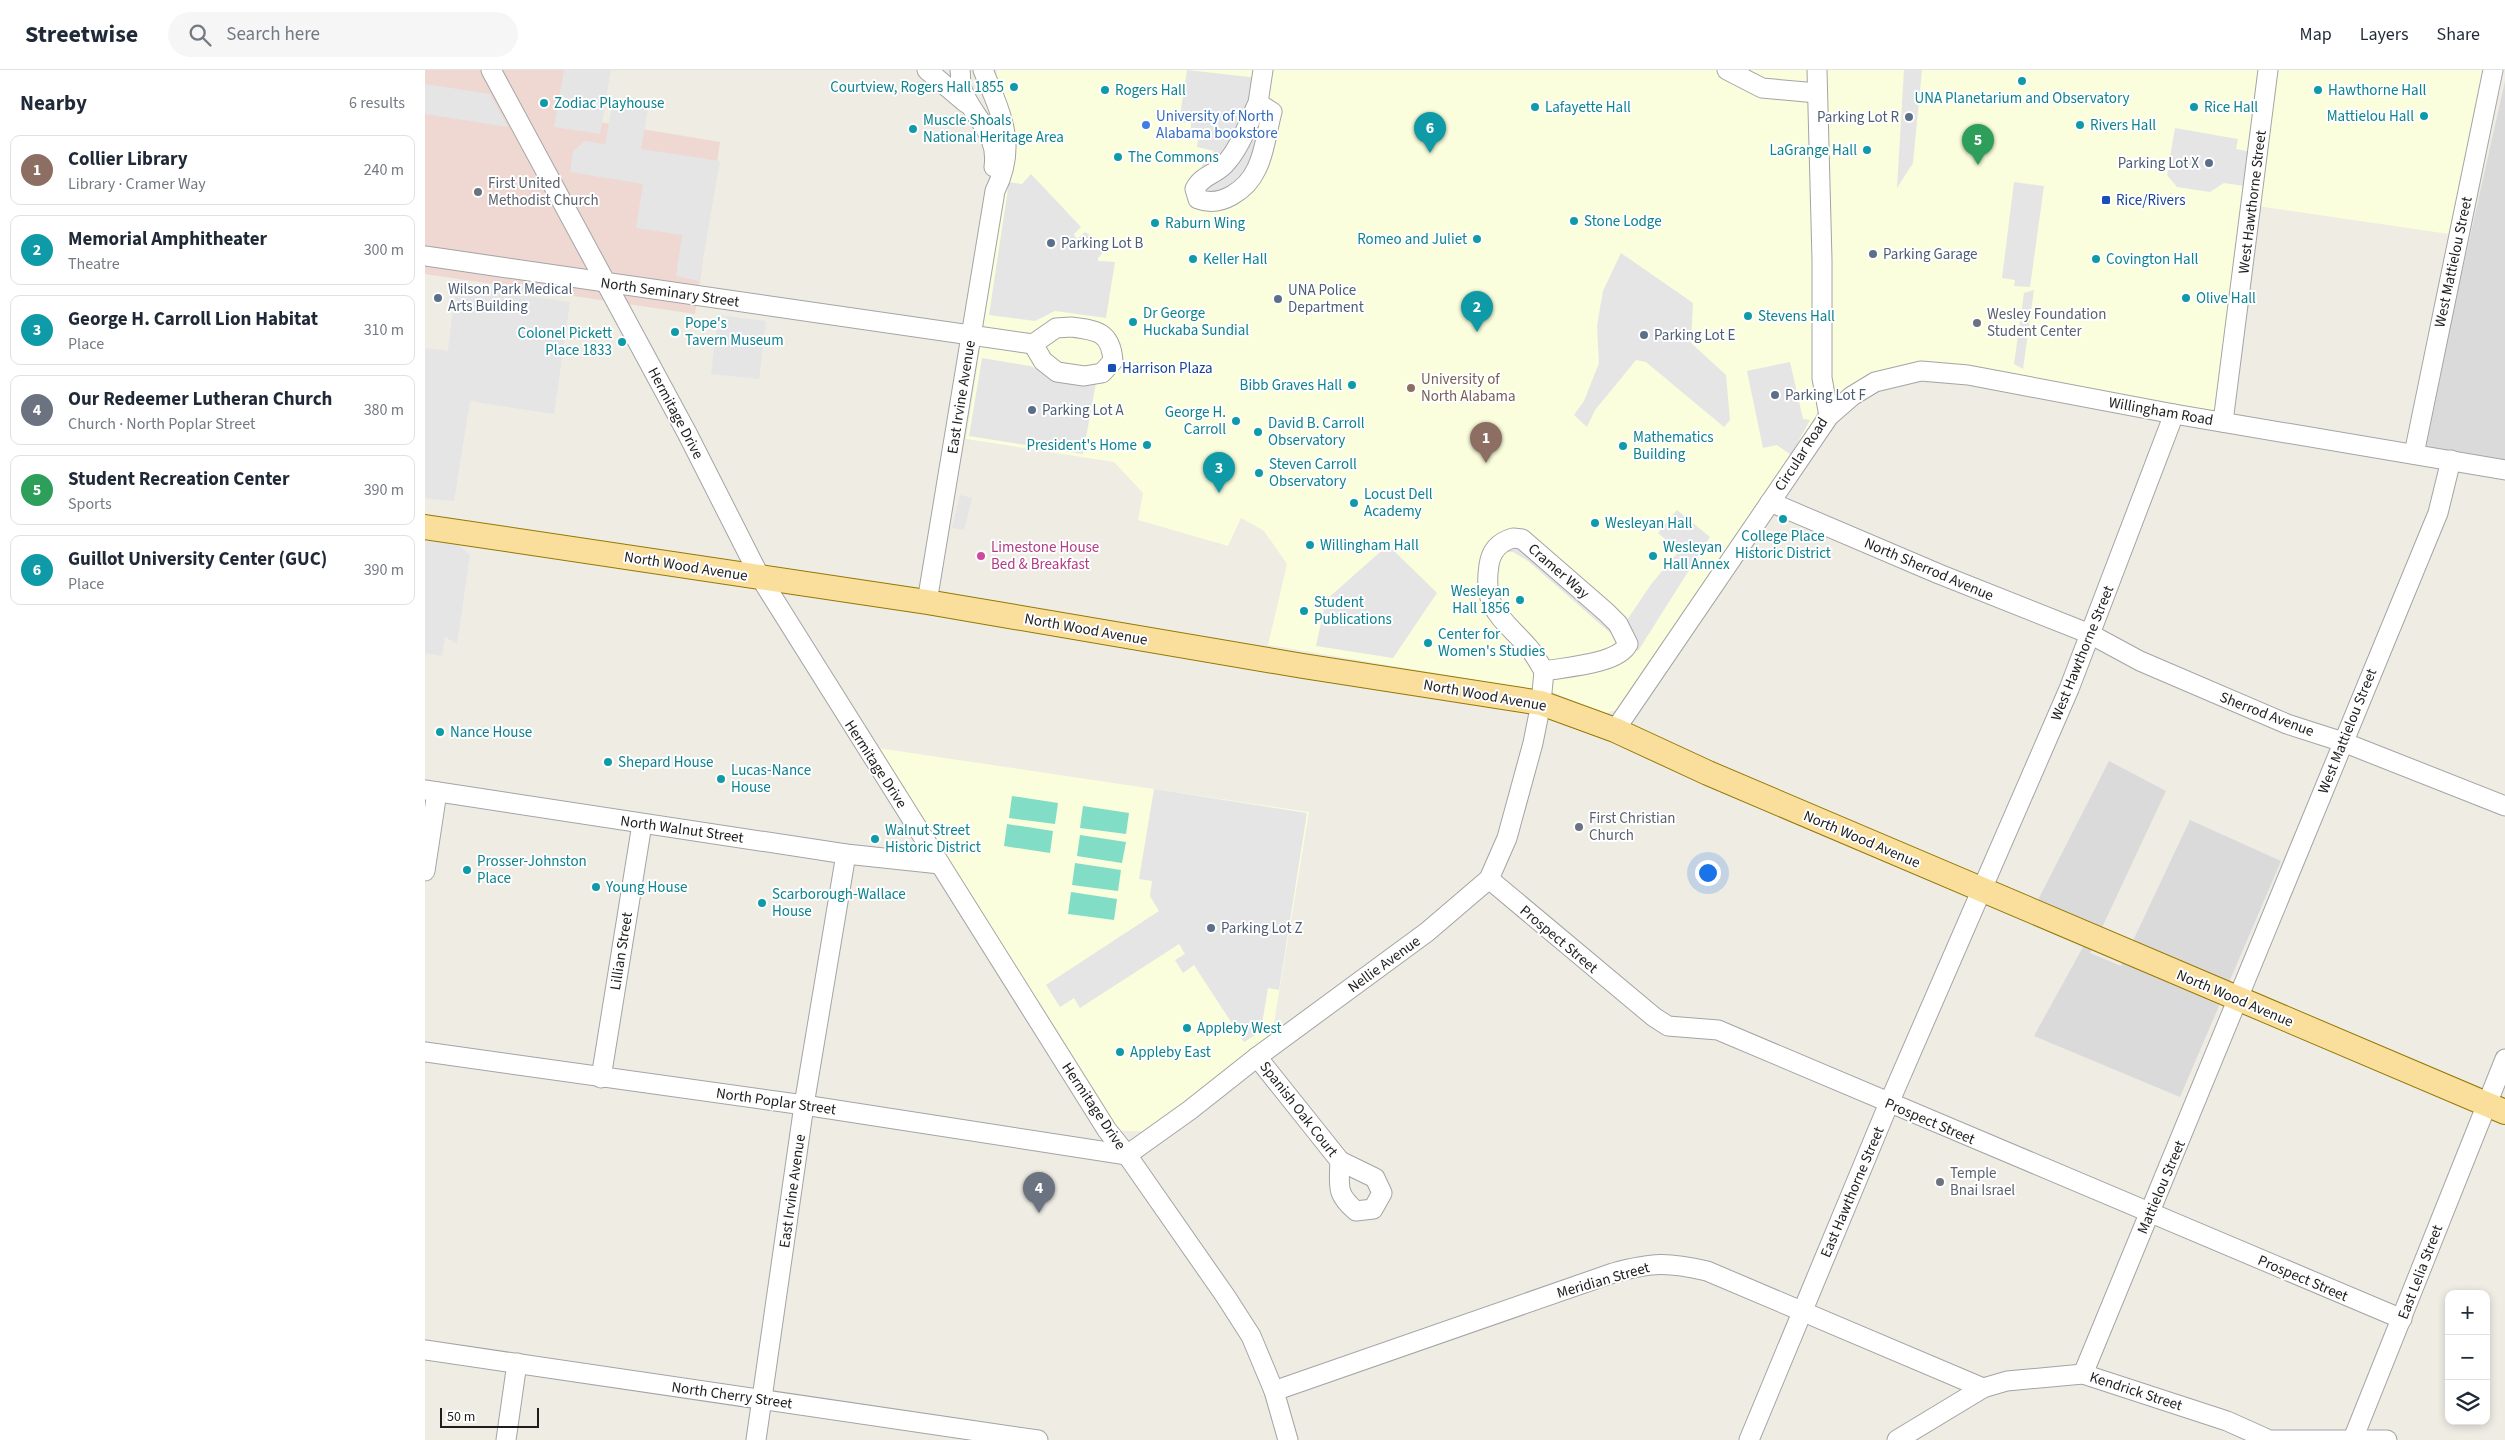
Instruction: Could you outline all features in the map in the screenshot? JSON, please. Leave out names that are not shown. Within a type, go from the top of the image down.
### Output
[{"type":"main road","name":"North Wood Avenue","points":[[425,527],[927,602],[1308,667],[1541,703],[1615,730],[1708,774],[2495,1108]]},
{"type":"street","name":"Hermitage Drive","points":[[491,70],[687,433],[760,577],[861,741],[1107,1130],[1127,1155],[1251,1336],[1274,1391],[1288,1440]]},
{"type":"street","points":[[927,70],[945,83],[972,109]]},
{"type":"street","name":"East Irvine Avenue","points":[[960,70],[962,88],[972,109],[988,130],[995,144],[993,176],[995,191]]},
{"type":"street","name":"East Irvine Avenue","points":[[927,602],[995,191],[1004,172],[1007,142],[1000,111],[983,70]]},
{"type":"street","points":[[1263,70],[1265,108],[1257,169],[1244,187],[1225,199],[1208,203],[1198,199],[1195,189],[1199,181],[1224,165],[1241,138],[1265,108]]},
{"type":"street","points":[[1727,70],[1762,88],[1817,93]]},
{"type":"street","name":"Circular Road","points":[[1615,730],[1829,416],[1822,378],[1822,260],[1817,70]]},
{"type":"street","name":"West Hawthorne Street","points":[[2223,422],[2267,70]]},
{"type":"street","name":"West Mattielou Street","points":[[2414,454],[2493,70]]},
{"type":"street","name":"North Seminary Street","points":[[425,256],[1033,344]]},
{"type":"street","name":"Willingham Road","points":[[1829,416],[1851,396],[1875,382],[1921,371],[1968,375],[2174,414],[2505,470]]},
{"type":"street","name":"West Hawthorne Street","points":[[1982,890],[2069,689],[2174,414]]},
{"type":"street","name":"West Mattielou Street","points":[[2239,999],[2438,513],[2451,460]]},
{"type":"street","name":"North Sherrod Avenue","points":[[1770,502],[1948,578],[2090,634]]},
{"type":"street","name":"Cramer Way","points":[[1513,538],[1522,539],[1606,612],[1618,624],[1628,644],[1625,651],[1615,656],[1544,671],[1530,649],[1497,613],[1489,599],[1486,583],[1491,557],[1497,546],[1513,538]]},
{"type":"street","name":"Sherrod Avenue","points":[[2090,634],[2140,661],[2287,724],[2343,742],[2505,806]]},
{"type":"street","points":[[1541,703],[1544,671]]},
{"type":"street","name":"Nellie Avenue","points":[[1127,1155],[1190,1110],[1257,1056],[1427,932],[1489,879],[1507,838],[1541,703]]},
{"type":"street","points":[[425,871],[431,791]]},
{"type":"street","name":"North Walnut Street","points":[[431,791],[846,854],[940,864]]},
{"type":"street","name":"Lillian Street","points":[[601,1078],[642,824]]},
{"type":"street","name":"East Irvine Avenue","points":[[756,1440],[804,1104],[846,854]]},
{"type":"street","name":"Prospect Street","points":[[1489,879],[1654,1017],[1668,1026],[1718,1030],[2402,1319]]},
{"type":"street","name":"East Hawthorne Street","points":[[1749,1440],[1889,1103],[1982,890]]},
{"type":"street","name":"Mattielou Street","points":[[2083,1374],[2239,999]]},
{"type":"street","name":"North Poplar Street","points":[[425,1052],[601,1078],[804,1104],[1127,1155]]},
{"type":"street","name":"Spanish Oak Court","points":[[1257,1056],[1340,1162]]},
{"type":"street","name":"East Lelia Street","points":[[2353,1439],[2402,1319],[2495,1108],[2505,1059]]},
{"type":"street","name":"Meridian Street","points":[[1274,1391],[1530,1301],[1644,1264],[1676,1264],[1707,1271],[1983,1388]]},
{"type":"street","name":"North Cherry Street","points":[[425,1350],[998,1437],[1038,1440]]},
{"type":"street","points":[[506,1440],[517,1363]]},
{"type":"street","name":"Kendrick Street","points":[[1897,1440],[1983,1388],[2007,1381],[2083,1374],[2218,1418],[2264,1439]]},
{"type":"street","points":[[2264,1439],[2387,1440]]},
{"type":"shaded area","points":[[425,70],[602,70],[593,121],[720,142],[695,314],[425,274]]},
{"type":"shaded area","points":[[564,70],[611,70],[600,134],[554,127]]},
{"type":"shaded area","name":"University of North Alabama","points":[[997,70],[2484,70],[2449,234],[2243,204],[2217,415],[1938,364],[1914,362],[1870,376],[1837,394],[1817,413],[1795,452],[1619,709],[1603,714],[1555,693],[1268,645],[1287,564],[1264,531],[1241,518],[1228,546],[1138,520],[1143,493],[1114,462],[966,439],[1011,146],[996,78]]},
{"type":"shaded area","points":[[1187,70],[1267,79],[1264,93],[1280,109],[1260,178],[1203,207],[1198,173],[1205,160],[1214,151],[1197,147],[1198,139],[1191,133],[1191,123],[1179,122]]},
{"type":"shaded area","name":"Parking Lot R","points":[[1904,70],[1922,70],[1913,163],[1897,188]]},
{"type":"shaded area","points":[[2505,81],[2505,462],[2423,446]]},
{"type":"shaded area","points":[[425,84],[490,94],[508,127],[425,114]]},
{"type":"shaded area","points":[[613,102],[648,108],[641,149],[720,161],[699,281],[676,276],[682,235],[636,228],[643,184],[570,172],[573,151],[585,141],[605,144]]},
{"type":"shaded area","name":"Parking Lot X","points":[[2175,128],[2238,139],[2236,149],[2251,152],[2245,186],[2224,183],[2210,192],[2177,187],[2167,175]]},
{"type":"shaded area","name":"Parking Lot B","points":[[1031,174],[1081,227],[1074,234],[1075,237],[1078,238],[1085,232],[1108,247],[1098,258],[1098,261],[1115,262],[1106,318],[1055,311],[1035,321],[989,315],[1009,182],[1022,184]]},
{"type":"shaded area","points":[[2014,182],[2044,186],[2030,287],[2014,286],[2015,280],[2002,278]]},
{"type":"shaded area","name":"Parking Lot E","points":[[1621,253],[1693,303],[1691,343],[1726,375],[1730,420],[1724,427],[1646,362],[1636,360],[1595,410],[1587,427],[1574,415],[1584,401],[1599,363],[1597,326],[1603,291]]},
{"type":"shaded area","points":[[456,286],[570,302],[554,414],[470,401],[454,501],[425,498],[425,348],[448,351]]},
{"type":"shaded area","points":[[2034,290],[2023,369],[2014,364],[2024,293]]},
{"type":"shaded area","points":[[718,315],[766,321],[759,379],[711,374]]},
{"type":"shaded area","name":"Parking Lot A","points":[[982,358],[1030,366],[1047,373],[1096,383],[1083,454],[969,436]]},
{"type":"shaded area","name":"Parking Lot F","points":[[1790,362],[1803,419],[1810,420],[1791,455],[1777,445],[1763,448],[1747,371]]},
{"type":"shaded area","points":[[960,495],[972,498],[964,530],[952,528]]},
{"type":"shaded area","points":[[1677,510],[1710,537],[1638,651],[1616,638],[1528,561],[1513,552],[1503,552],[1523,530],[1627,620],[1652,583],[1679,551],[1658,533]]},
{"type":"shaded area","points":[[425,540],[458,545],[470,555],[457,644],[445,637],[442,656],[425,653]]},
{"type":"shaded area","points":[[1388,545],[1437,593],[1393,658],[1316,646],[1326,600]]},
{"type":"shaded area","points":[[878,748],[1309,812],[1272,1035],[1145,1131],[1118,1131]]},
{"type":"shaded area","points":[[2109,761],[2166,791],[2090,953],[2121,966],[2190,820],[2281,861],[2180,1097],[2034,1036],[2083,947],[2092,926],[2037,902]]},
{"type":"shaded area","name":"Parking Lot Z","points":[[1154,789],[1307,813],[1279,990],[1268,988],[1262,1024],[1255,1035],[1244,1042],[1194,965],[1183,973],[1175,960],[1185,954],[1179,944],[1080,1008],[1074,998],[1060,1007],[1046,985],[1159,911],[1150,896],[1152,881],[1139,879]]},
{"type":"green space","points":[[1012,796],[1058,803],[1055,824],[1009,818]]},
{"type":"green space","points":[[1083,806],[1129,813],[1126,834],[1080,828]]},
{"type":"green space","points":[[1007,824],[1053,831],[1050,853],[1004,846]]},
{"type":"green space","points":[[1080,835],[1126,842],[1122,863],[1077,856]]},
{"type":"green space","points":[[1075,863],[1121,870],[1118,891],[1072,885]]},
{"type":"green space","points":[[1071,892],[1117,899],[1114,920],[1068,914]]},
{"type":"place","name":"UNA Planetarium and Observatory","points":[[2022,81]]},
{"type":"place","name":"Courtview, Rogers Hall 1855","points":[[1014,87]]},
{"type":"place","name":"Rogers Hall","points":[[1105,90]]},
{"type":"place","name":"Hawthorne Hall","points":[[2318,90]]},
{"type":"place","name":"Zodiac Playhouse","points":[[544,103]]},
{"type":"place","name":"Lafayette Hall","points":[[1535,107]]},
{"type":"place","name":"Rice Hall","points":[[2194,107]]},
{"type":"place","name":"Mattielou Hall","points":[[2424,116]]},
{"type":"place","name":"Parking Lot R","points":[[1909,117]]},
{"type":"place","name":"University of North Alabama bookstore","points":[[1146,125]]},
{"type":"place","name":"Rivers Hall","points":[[2080,125]]},
{"type":"place","name":"Muscle Shoals National Heritage Area","points":[[913,129]]},
{"type":"place","name":"LaGrange Hall","points":[[1867,150]]},
{"type":"place","name":"Guillot University Center (GUC)","points":[[1430,153]]},
{"type":"place","name":"The Commons","points":[[1118,157]]},
{"type":"place","name":"Parking Lot X","points":[[2209,163]]},
{"type":"place","name":"Student Recreation Center","points":[[1978,165]]},
{"type":"place","name":"First United Methodist Church","points":[[478,192]]},
{"type":"place","name":"Rice/Rivers","points":[[2106,200]]},
{"type":"place","name":"Stone Lodge","points":[[1574,221]]},
{"type":"place","name":"Raburn Wing","points":[[1155,223]]},
{"type":"place","name":"Romeo and Juliet","points":[[1477,239]]},
{"type":"place","name":"Parking Lot B","points":[[1051,243]]},
{"type":"place","name":"Parking Garage","points":[[1873,254]]},
{"type":"place","name":"Keller Hall","points":[[1193,259]]},
{"type":"place","name":"Covington Hall","points":[[2096,259]]},
{"type":"place","name":"Wilson Park Medical Arts Building","points":[[438,298]]},
{"type":"place","name":"Olive Hall","points":[[2186,298]]},
{"type":"place","name":"UNA Police Department","points":[[1278,299]]},
{"type":"place","name":"Stevens Hall","points":[[1748,316]]},
{"type":"place","name":"Dr George Huckaba Sundial","points":[[1133,322]]},
{"type":"place","name":"Wesley Foundation Student Center","points":[[1977,323]]},
{"type":"place","name":"Pope's Tavern Museum","points":[[675,332]]},
{"type":"place","name":"Memorial Amphitheater","points":[[1477,332]]},
{"type":"place","name":"Parking Lot E","points":[[1644,335]]},
{"type":"place","name":"Colonel Pickett Place 1833","points":[[622,342]]},
{"type":"place","name":"Harrison Plaza","points":[[1112,368]]},
{"type":"place","name":"Bibb Graves Hall","points":[[1352,385]]},
{"type":"place","name":"University of North Alabama","points":[[1411,388]]},
{"type":"place","name":"Parking Lot F","points":[[1775,395]]},
{"type":"place","name":"Parking Lot A","points":[[1032,410]]},
{"type":"place","name":"George H. Carroll","points":[[1236,421]]},
{"type":"place","name":"David B. Carroll Observatory","points":[[1258,432]]},
{"type":"place","name":"President's Home","points":[[1147,445]]},
{"type":"place","name":"Mathematics Building","points":[[1623,446]]},
{"type":"place","name":"Collier Library","points":[[1486,463]]},
{"type":"place","name":"Steven Carroll Observatory","points":[[1259,473]]},
{"type":"place","name":"George H. Carroll Lion Habitat","points":[[1219,493]]},
{"type":"place","name":"Locust Dell Academy","points":[[1354,503]]},
{"type":"place","name":"College Place Historic District","points":[[1783,519]]},
{"type":"place","name":"Wesleyan Hall","points":[[1595,523]]},
{"type":"place","name":"Willingham Hall","points":[[1310,545]]},
{"type":"place","name":"Limestone House Bed & Breakfast","points":[[981,556]]},
{"type":"place","name":"Wesleyan Hall Annex","points":[[1653,556]]},
{"type":"place","name":"Wesleyan Hall 1856","points":[[1520,600]]},
{"type":"place","name":"Student Publications","points":[[1304,611]]},
{"type":"place","name":"Center for Women's Studies","points":[[1428,643]]},
{"type":"place","name":"Nance House","points":[[440,732]]},
{"type":"place","name":"Shepard House","points":[[608,762]]},
{"type":"place","name":"Lucas-Nance House","points":[[721,779]]},
{"type":"place","name":"First Christian Church","points":[[1579,827]]},
{"type":"place","name":"Walnut Street Historic District","points":[[875,839]]},
{"type":"place","name":"Prosser-Johnston Place","points":[[467,870]]},
{"type":"place","name":"Young House","points":[[596,887]]},
{"type":"place","name":"Scarborough-Wallace House","points":[[762,903]]},
{"type":"place","name":"Parking Lot Z","points":[[1211,928]]},
{"type":"place","name":"Appleby West","points":[[1187,1028]]},
{"type":"place","name":"Appleby East","points":[[1120,1052]]},
{"type":"place","name":"Temple Bnai Israel","points":[[1940,1182]]},
{"type":"place","name":"Our Redeemer Lutheran Church","points":[[1039,1213]]}]
